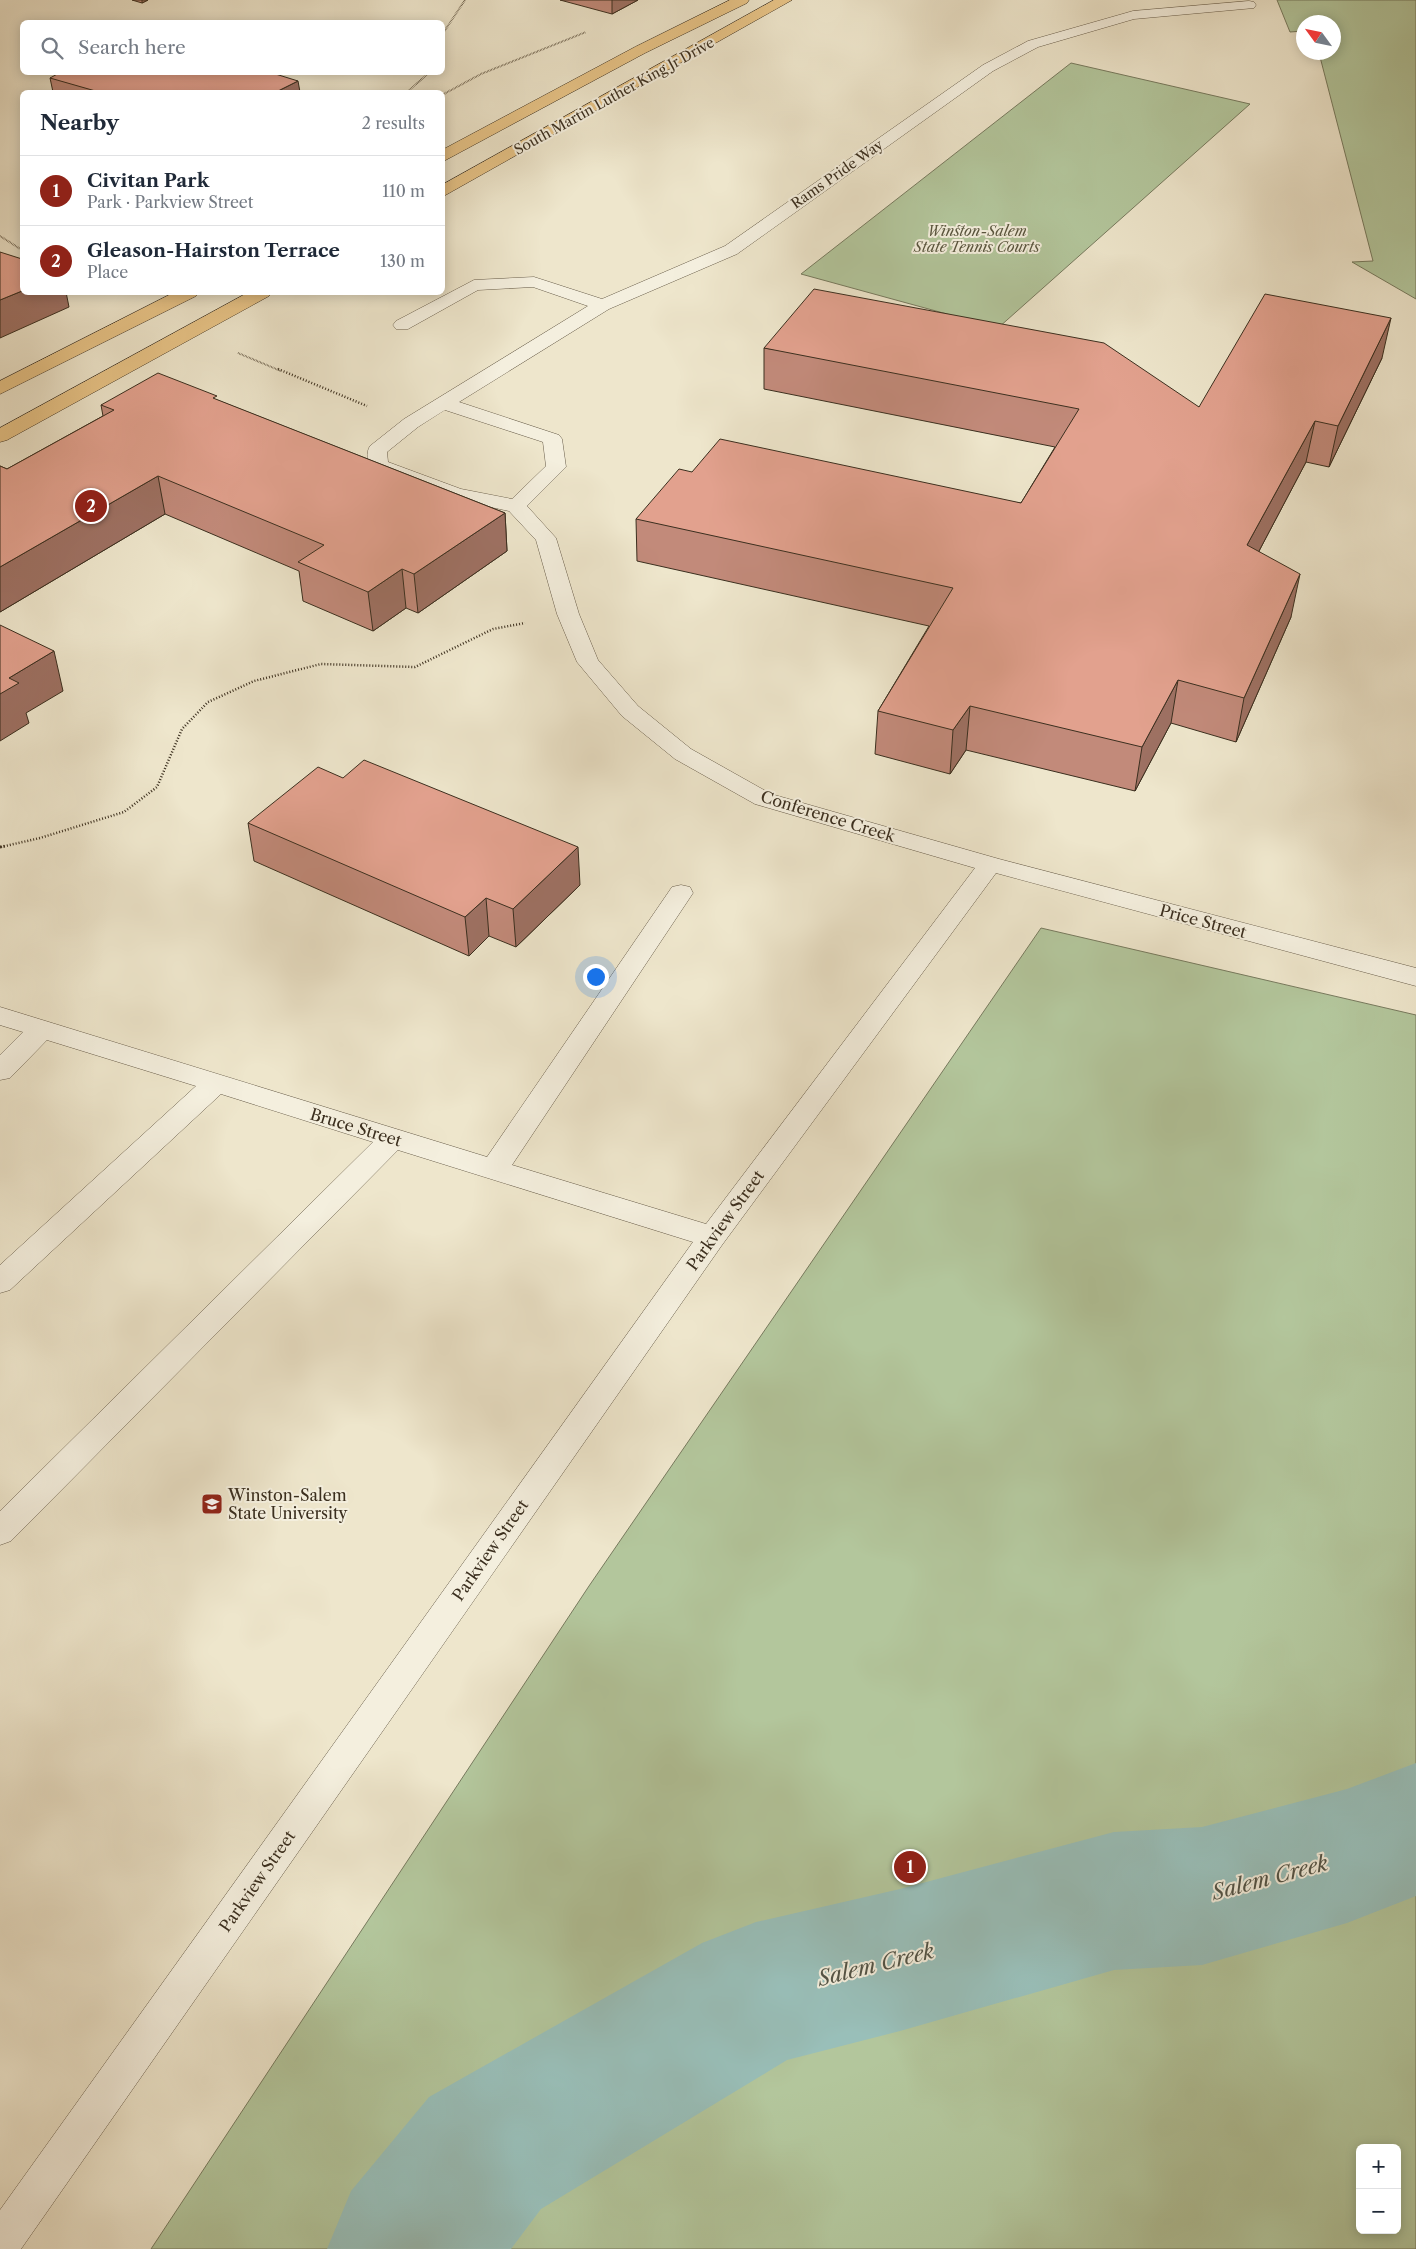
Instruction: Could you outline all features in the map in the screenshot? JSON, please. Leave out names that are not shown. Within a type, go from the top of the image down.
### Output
[{"type":"main road","name":"South Martin Luther King Jr Drive","points":[[445,154],[640,50],[742,0]]},
{"type":"main road","name":"South Martin Luther King Jr Drive","points":[[445,190],[785,0]]},
{"type":"main road","points":[[0,388],[184,295]]},
{"type":"main road","points":[[0,436],[258,295]]},
{"type":"street","points":[[1149,0],[1161,12]]},
{"type":"street","name":"Rams Pride Way","points":[[446,404],[603,305],[731,250],[988,68],[1033,44],[1133,15],[1248,5]]},
{"type":"street","points":[[402,325],[474,285],[534,282],[603,305]]},
{"type":"street","points":[[446,404],[552,439],[556,468],[516,506],[456,494],[378,464],[377,450],[411,424],[446,404]]},
{"type":"street","name":"Conference Creek","points":[[516,506],[546,538],[568,614],[588,662],[630,711],[683,754],[763,799],[990,864]]},
{"type":"street","name":"Price Street","points":[[990,864],[1416,977]]},
{"type":"street","name":"Parkview Street","points":[[0,2244],[712,1237],[990,864]]},
{"type":"street","points":[[494,1169],[681,893]]},
{"type":"street","name":"Bruce Street","points":[[0,1016],[712,1237]]},
{"type":"street","points":[[0,1071],[42,1029]]},
{"type":"street","points":[[0,1282],[216,1083]]},
{"type":"street","points":[[0,1532],[392,1138]]},
{"type":"path","points":[[445,30],[465,0]]},
{"type":"path","points":[[445,93],[481,74],[592,28]]},
{"type":"path","points":[[409,90],[427,75]]},
{"type":"path","points":[[0,236],[20,249]]},
{"type":"path","points":[[187,335],[214,343],[411,424]]},
{"type":"path","points":[[0,846],[40,838],[124,812],[157,787],[182,729],[208,702],[254,680],[321,664],[415,667],[493,629],[568,614]]},
{"type":"green space","points":[[1277,0],[1416,0],[1416,299],[1352,262],[1373,261],[1321,60],[1341,60],[1341,15],[1296,15],[1296,32],[1290,32]]},
{"type":"green space","name":"Winston-Salem State Tennis Courts","points":[[1071,63],[1250,104],[998,328],[801,274]]},
{"type":"green space","points":[[1041,928],[1416,1015],[1416,2249],[151,2249],[589,1586]]},
{"type":"building","points":[[56,75],[279,75],[298,81],[280,90],[92,90],[50,78]]},
{"type":"building","points":[[0,252],[20,258],[20,292],[0,300]]},
{"type":"building","points":[[814,289],[1104,343],[1199,407],[1265,294],[1391,318],[1338,426],[1315,421],[1247,545],[1300,574],[1244,698],[1178,680],[1142,747],[970,706],[953,730],[878,711],[953,588],[636,519],[679,469],[692,472],[720,439],[1021,503],[1079,409],[764,348]]},
{"type":"building","points":[[158,373],[217,396],[213,398],[505,513],[414,574],[402,569],[368,592],[298,562],[324,545],[158,476],[0,567],[0,466],[7,469],[114,410],[101,405]]},
{"type":"building","points":[[0,625],[54,651],[9,678],[19,683],[0,694]]},
{"type":"building","points":[[364,760],[578,847],[513,909],[486,898],[465,917],[248,823],[318,767],[343,778]]},
{"type":"waterway","name":"Salem Creek","points":[[409,2249],[485,2153],[756,1995],[900,1960],[1114,1901],[1202,1896],[1347,1856],[1416,1829]]},
{"type":"place","name":"Gleason-Hairston Terrace","points":[[91,506]]},
{"type":"place","name":"Winston-Salem State University","points":[[212,1504]]},
{"type":"place","name":"Civitan Park","points":[[910,1867]]}]
